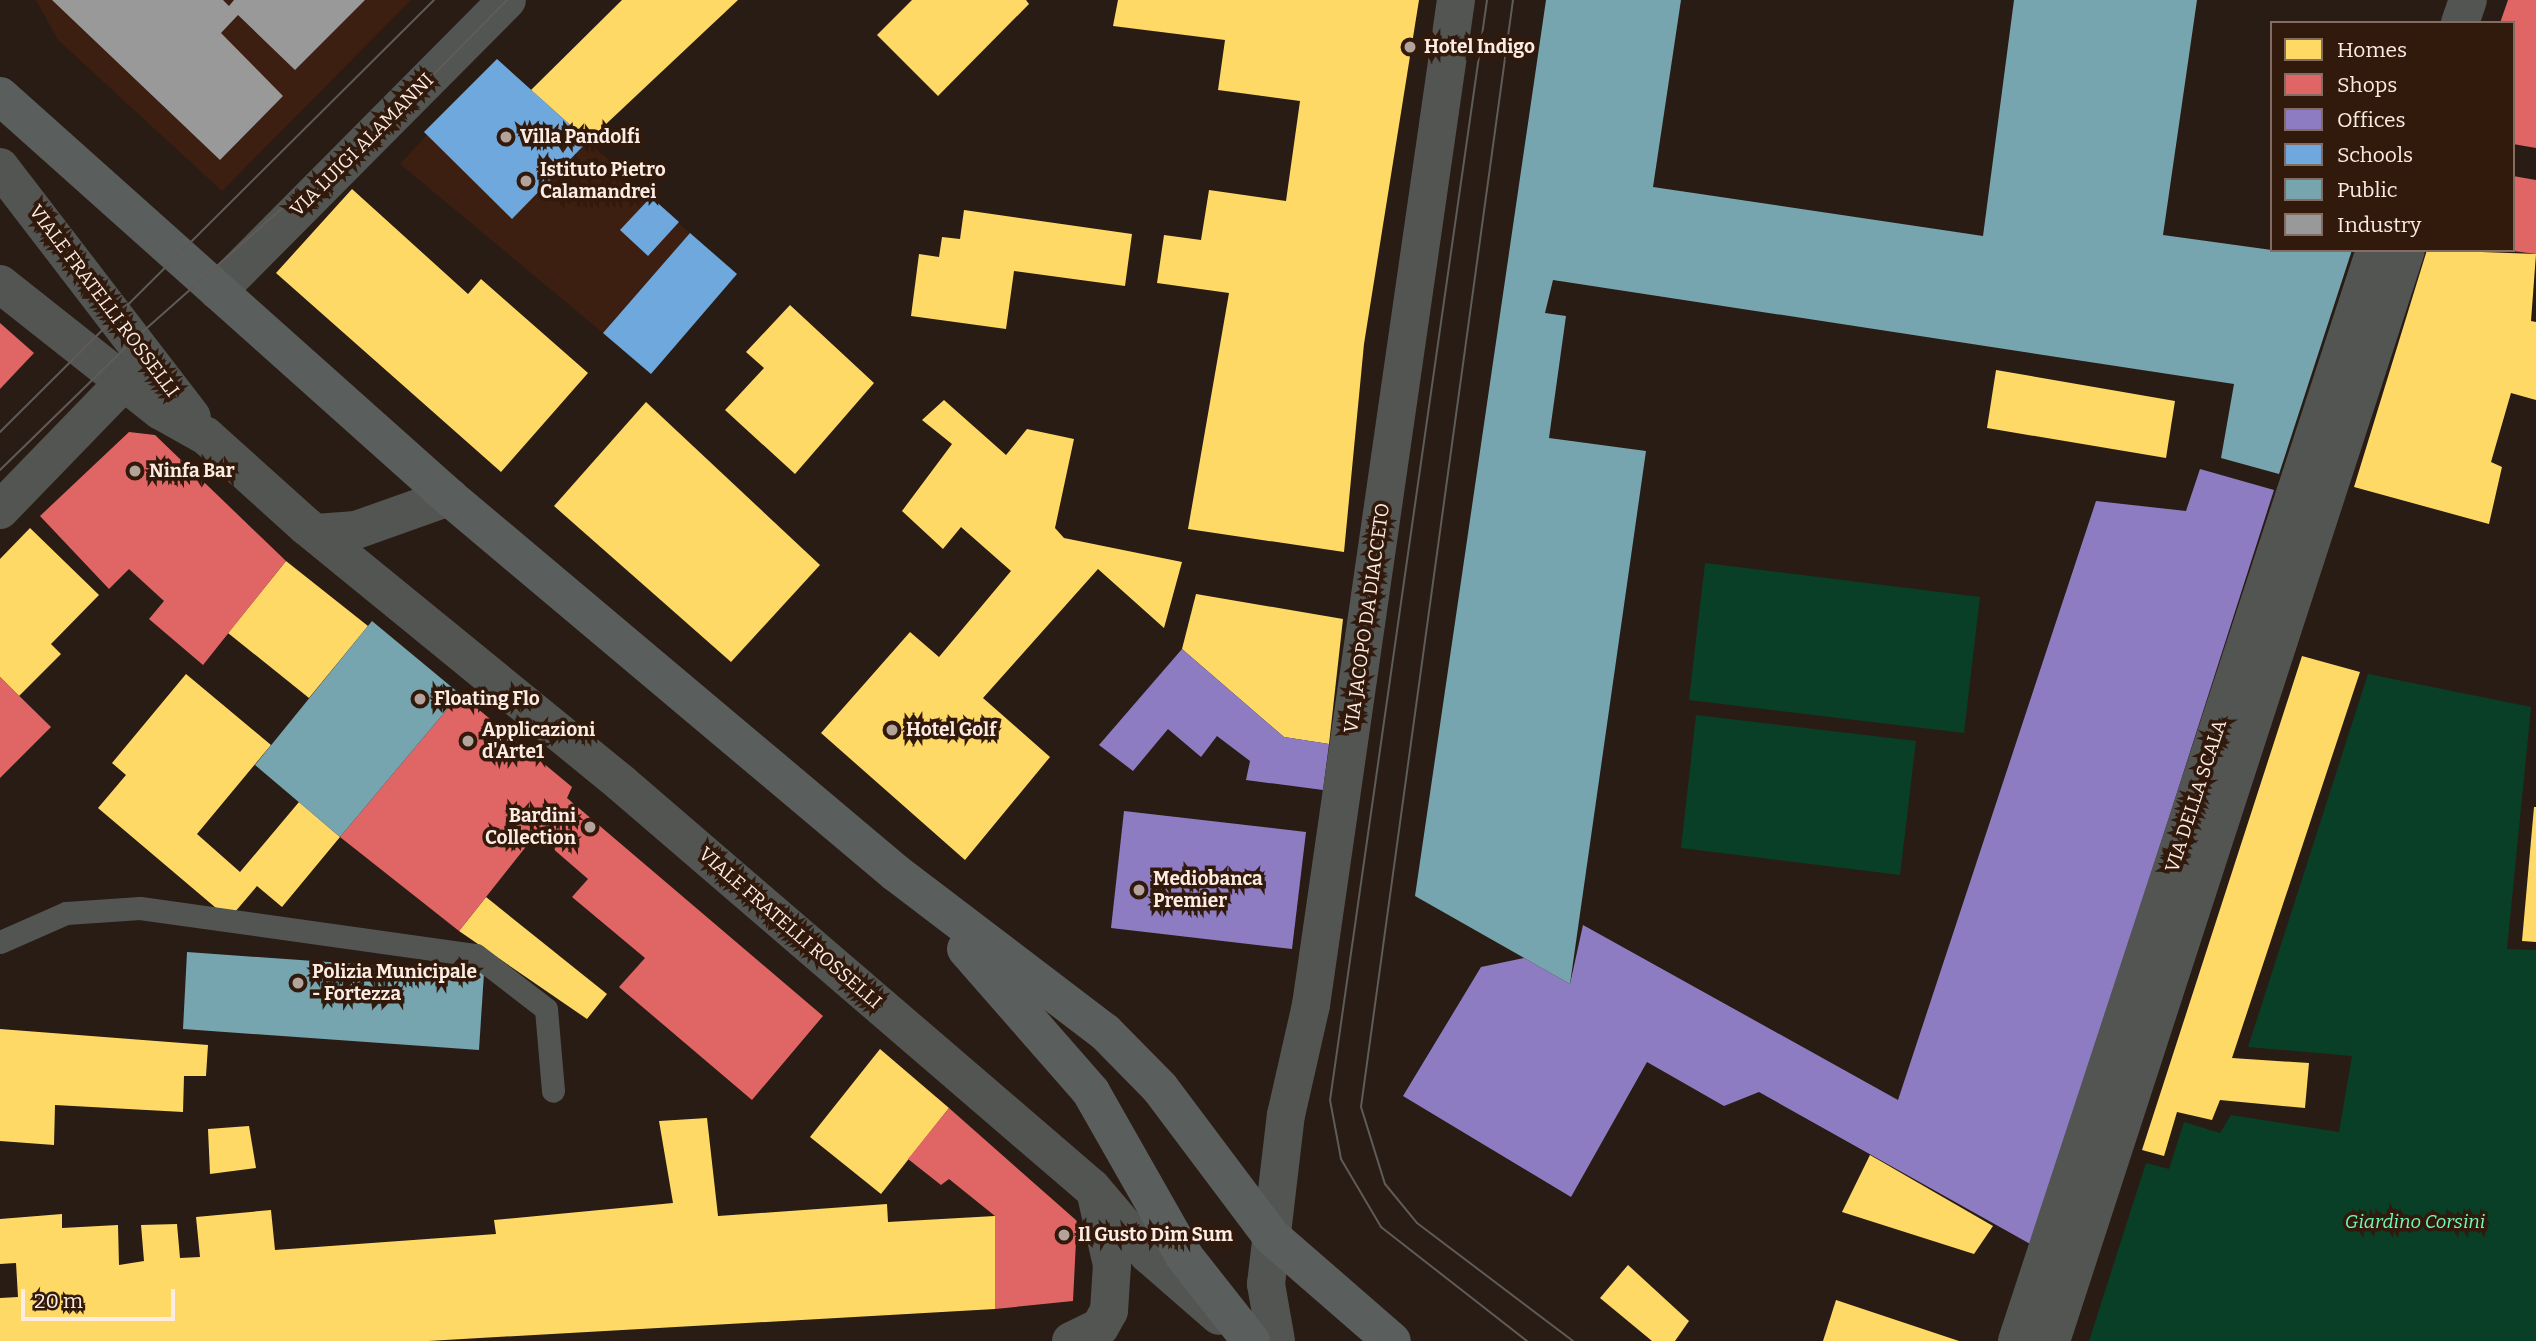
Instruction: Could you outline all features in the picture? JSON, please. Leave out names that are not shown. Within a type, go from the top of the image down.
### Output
[{"type":"main road","points":[[0,96],[449,498],[896,873],[1124,1049],[1272,1236],[1392,1341]]},
{"type":"main road","points":[[896,873],[1091,1092],[1184,1256],[1258,1340]]},
{"type":"street","name":"VIA LUIGI ALAMANNI","points":[[218,291],[507,0]]},
{"type":"street","name":"VIA JACOPO DA DIACCETO","points":[[1272,1236],[1456,0]]},
{"type":"street","points":[[2461,21],[2468,0]]},
{"type":"street","name":"VIALE FRATELLI ROSSELLI","points":[[0,167],[206,436]]},
{"type":"street","name":"VIA DELLA SCALA","points":[[2017,1341],[2374,252]]},
{"type":"street","name":"VIA DELLA SCALA","points":[[2051,1341],[2405,252]]},
{"type":"street","name":"VIALE FRATELLI ROSSELLI","points":[[0,284],[123,383],[206,436],[316,533],[621,783],[1092,1188],[1149,1254],[1258,1340]]},
{"type":"street","points":[[0,510],[123,383]]},
{"type":"street","points":[[316,533],[355,530],[449,498]]},
{"type":"street","points":[[1071,1341],[1100,1327],[1111,1297],[1109,1244],[1092,1188]]},
{"type":"street","points":[[1258,1340],[1266,1300],[1272,1236]]},
{"type":"lane","points":[[0,942],[66,913],[140,908],[476,955],[546,1009],[553,1091]]},
{"type":"shaded area","points":[[36,0],[411,0],[222,191],[58,40]]},
{"type":"shaded area","name":"Istituto Pietro Calamandrei","points":[[497,59],[690,233],[603,333],[400,164]]},
{"type":"green space","points":[[1705,563],[1980,597],[1964,733],[1689,700]]},
{"type":"green space","name":"Giardino Corsini","points":[[2368,674],[2531,707],[2507,949],[2536,950],[2536,1341],[2089,1341],[2146,1163],[2169,1169],[2184,1122],[2220,1133],[2231,1115],[2339,1132],[2352,1056],[2248,1047]]},
{"type":"green space","points":[[1696,715],[1916,741],[1900,875],[1681,848]]},
{"type":"building: Homes","points":[[622,0],[738,0],[588,141],[531,90]]},
{"type":"building: Homes","points":[[912,0],[1026,0],[1029,4],[938,96],[877,35]]},
{"type":"building: Homes","points":[[1118,0],[1419,0],[1364,344],[1344,552],[1188,529],[1229,293],[1157,283],[1164,235],[1201,240],[1209,190],[1286,201],[1300,101],[1218,90],[1225,40],[1113,26]]},
{"type":"building: Homes","points":[[352,189],[468,294],[481,279],[588,373],[501,472],[276,273]]},
{"type":"building: Homes","points":[[964,210],[1132,234],[1125,286],[1014,271],[1006,329],[911,316],[919,254],[939,257],[942,237],[960,239]]},
{"type":"building: Homes","points":[[2426,252],[2536,254],[2531,321],[2536,322],[2536,400],[2511,393],[2491,462],[2502,467],[2489,524],[2354,487]]},
{"type":"building: Homes","points":[[790,305],[874,383],[795,474],[725,410],[764,368],[746,352]]},
{"type":"building: Homes","points":[[1996,370],[2175,401],[2166,458],[1987,428]]},
{"type":"building: Homes","points":[[944,400],[1006,455],[1027,429],[1074,439],[1055,528],[1064,538],[1182,562],[1164,628],[1098,569],[983,698],[1050,757],[965,860],[821,733],[910,632],[939,657],[1011,571],[961,527],[943,549],[902,511],[952,444],[922,420]]},
{"type":"building: Homes","points":[[646,402],[820,565],[731,662],[554,506]]},
{"type":"building: Homes","points":[[30,528],[99,595],[51,644],[61,654],[19,696],[0,677],[0,559]]},
{"type":"building: Homes","points":[[286,561],[368,626],[309,698],[228,633]]},
{"type":"building: Homes","points":[[1196,594],[1343,619],[1329,744],[1284,737],[1182,649]]},
{"type":"building: Homes","points":[[2302,656],[2360,672],[2232,1058],[2309,1063],[2305,1108],[2220,1100],[2212,1120],[2177,1112],[2164,1156],[2142,1150]]},
{"type":"building: Homes","points":[[186,674],[271,745],[197,834],[240,872],[299,802],[340,837],[282,907],[257,886],[229,919],[98,808],[126,775],[112,763]]},
{"type":"building: Homes","points":[[2536,807],[2536,942],[2522,941]]},
{"type":"building: Homes","points":[[486,897],[607,994],[587,1019],[459,931]]},
{"type":"building: Homes","points":[[0,1029],[208,1045],[206,1076],[184,1076],[183,1112],[55,1105],[54,1145],[0,1141]]},
{"type":"building: Homes","points":[[880,1049],[949,1108],[881,1194],[810,1137]]},
{"type":"building: Homes","points":[[707,1118],[718,1216],[887,1204],[888,1222],[995,1216],[995,1309],[428,1341],[0,1341],[0,1298],[18,1297],[16,1263],[0,1264],[0,1219],[62,1214],[62,1228],[118,1225],[119,1265],[144,1261],[141,1225],[177,1224],[180,1258],[200,1257],[196,1217],[271,1210],[275,1250],[496,1234],[494,1220],[673,1203],[659,1121]]},
{"type":"building: Homes","points":[[249,1126],[256,1168],[210,1174],[208,1129]]},
{"type":"building: Homes","points":[[1870,1155],[1993,1226],[1974,1254],[1842,1212]]},
{"type":"building: Homes","points":[[1628,1265],[1689,1321],[1675,1341],[1652,1341],[1600,1298]]},
{"type":"building: Homes","points":[[1836,1300],[1959,1341],[1823,1341]]},
{"type":"building: Shops","points":[[2508,0],[2536,0],[2536,148],[2515,144],[2515,21],[2501,21]]},
{"type":"building: Shops","points":[[2515,176],[2536,180],[2536,254],[2515,251]]},
{"type":"building: Shops","points":[[0,323],[34,353],[0,389]]},
{"type":"building: Shops","points":[[129,432],[155,435],[286,561],[203,665],[149,619],[164,601],[129,569],[109,589],[40,516]]},
{"type":"building: Shops","points":[[0,677],[51,727],[0,778]]},
{"type":"building: Shops","points":[[460,694],[572,787],[567,798],[823,1016],[752,1100],[619,987],[645,958],[572,897],[588,879],[536,834],[459,931],[340,837]]},
{"type":"building: Shops","points":[[949,1108],[1077,1221],[1073,1301],[995,1309],[995,1216],[949,1179],[941,1185],[908,1159]]},
{"type":"building: Offices","points":[[2200,469],[2274,490],[2032,1245],[1759,1092],[1724,1106],[1647,1062],[1571,1197],[1403,1096],[1481,967],[1524,958],[1570,984],[1583,925],[1898,1100],[2096,501],[2186,511]]},
{"type":"building: Offices","points":[[1182,649],[1284,737],[1329,744],[1323,790],[1246,780],[1250,761],[1217,736],[1201,757],[1168,729],[1133,771],[1099,745]]},
{"type":"building: Offices","points":[[1124,811],[1306,832],[1292,949],[1111,928]]},
{"type":"building: Schools","name":"Villa Pandolfi","points":[[497,59],[588,141],[512,219],[424,132]]},
{"type":"building: Schools","points":[[651,197],[679,222],[648,256],[620,230]]},
{"type":"building: Schools","points":[[690,233],[737,274],[651,374],[603,333]]},
{"type":"building: Public","points":[[1546,0],[1681,0],[1653,187],[1983,236],[2014,0],[2197,0],[2163,235],[2270,250],[2270,252],[2351,252],[2279,474],[2221,458],[2234,384],[1553,280],[1545,313],[1566,316],[1549,438],[1646,451],[1570,984],[1415,896]]},
{"type":"building: Public","points":[[372,621],[460,694],[340,837],[255,765]]},
{"type":"building: Public","points":[[187,952],[484,973],[479,1050],[183,1029]]},
{"type":"building: Industry","points":[[52,0],[223,0],[229,6],[234,0],[365,0],[295,70],[238,15],[221,33],[283,96],[220,160]]},
{"type":"tram line","points":[[0,432],[434,0]]},
{"type":"tram line","points":[[0,470],[131,342],[437,71],[507,0]]},
{"type":"tram line","points":[[1487,0],[1330,1100],[1341,1159],[1381,1227],[1527,1341]]},
{"type":"tram line","points":[[1513,0],[1361,1107],[1385,1184],[1417,1223],[1573,1341]]},
{"type":"place","name":"Hotel Indigo","points":[[1410,47]]},
{"type":"place","name":"Villa Pandolfi","points":[[506,137]]},
{"type":"place","name":"Istituto Pietro Calamandrei","points":[[526,181]]},
{"type":"place","name":"Ninfa Bar","points":[[135,471]]},
{"type":"place","name":"Floating Flo","points":[[420,699]]},
{"type":"place","name":"Hotel Golf","points":[[892,730]]},
{"type":"place","name":"Applicazioni d'Arte1","points":[[468,741]]},
{"type":"place","name":"Bardini Collection","points":[[590,827]]},
{"type":"place","name":"Mediobanca Premier","points":[[1139,890]]},
{"type":"place","name":"Polizia Municipale - Fortezza","points":[[298,983]]},
{"type":"place","name":"Il Gusto Dim Sum","points":[[1064,1235]]}]
